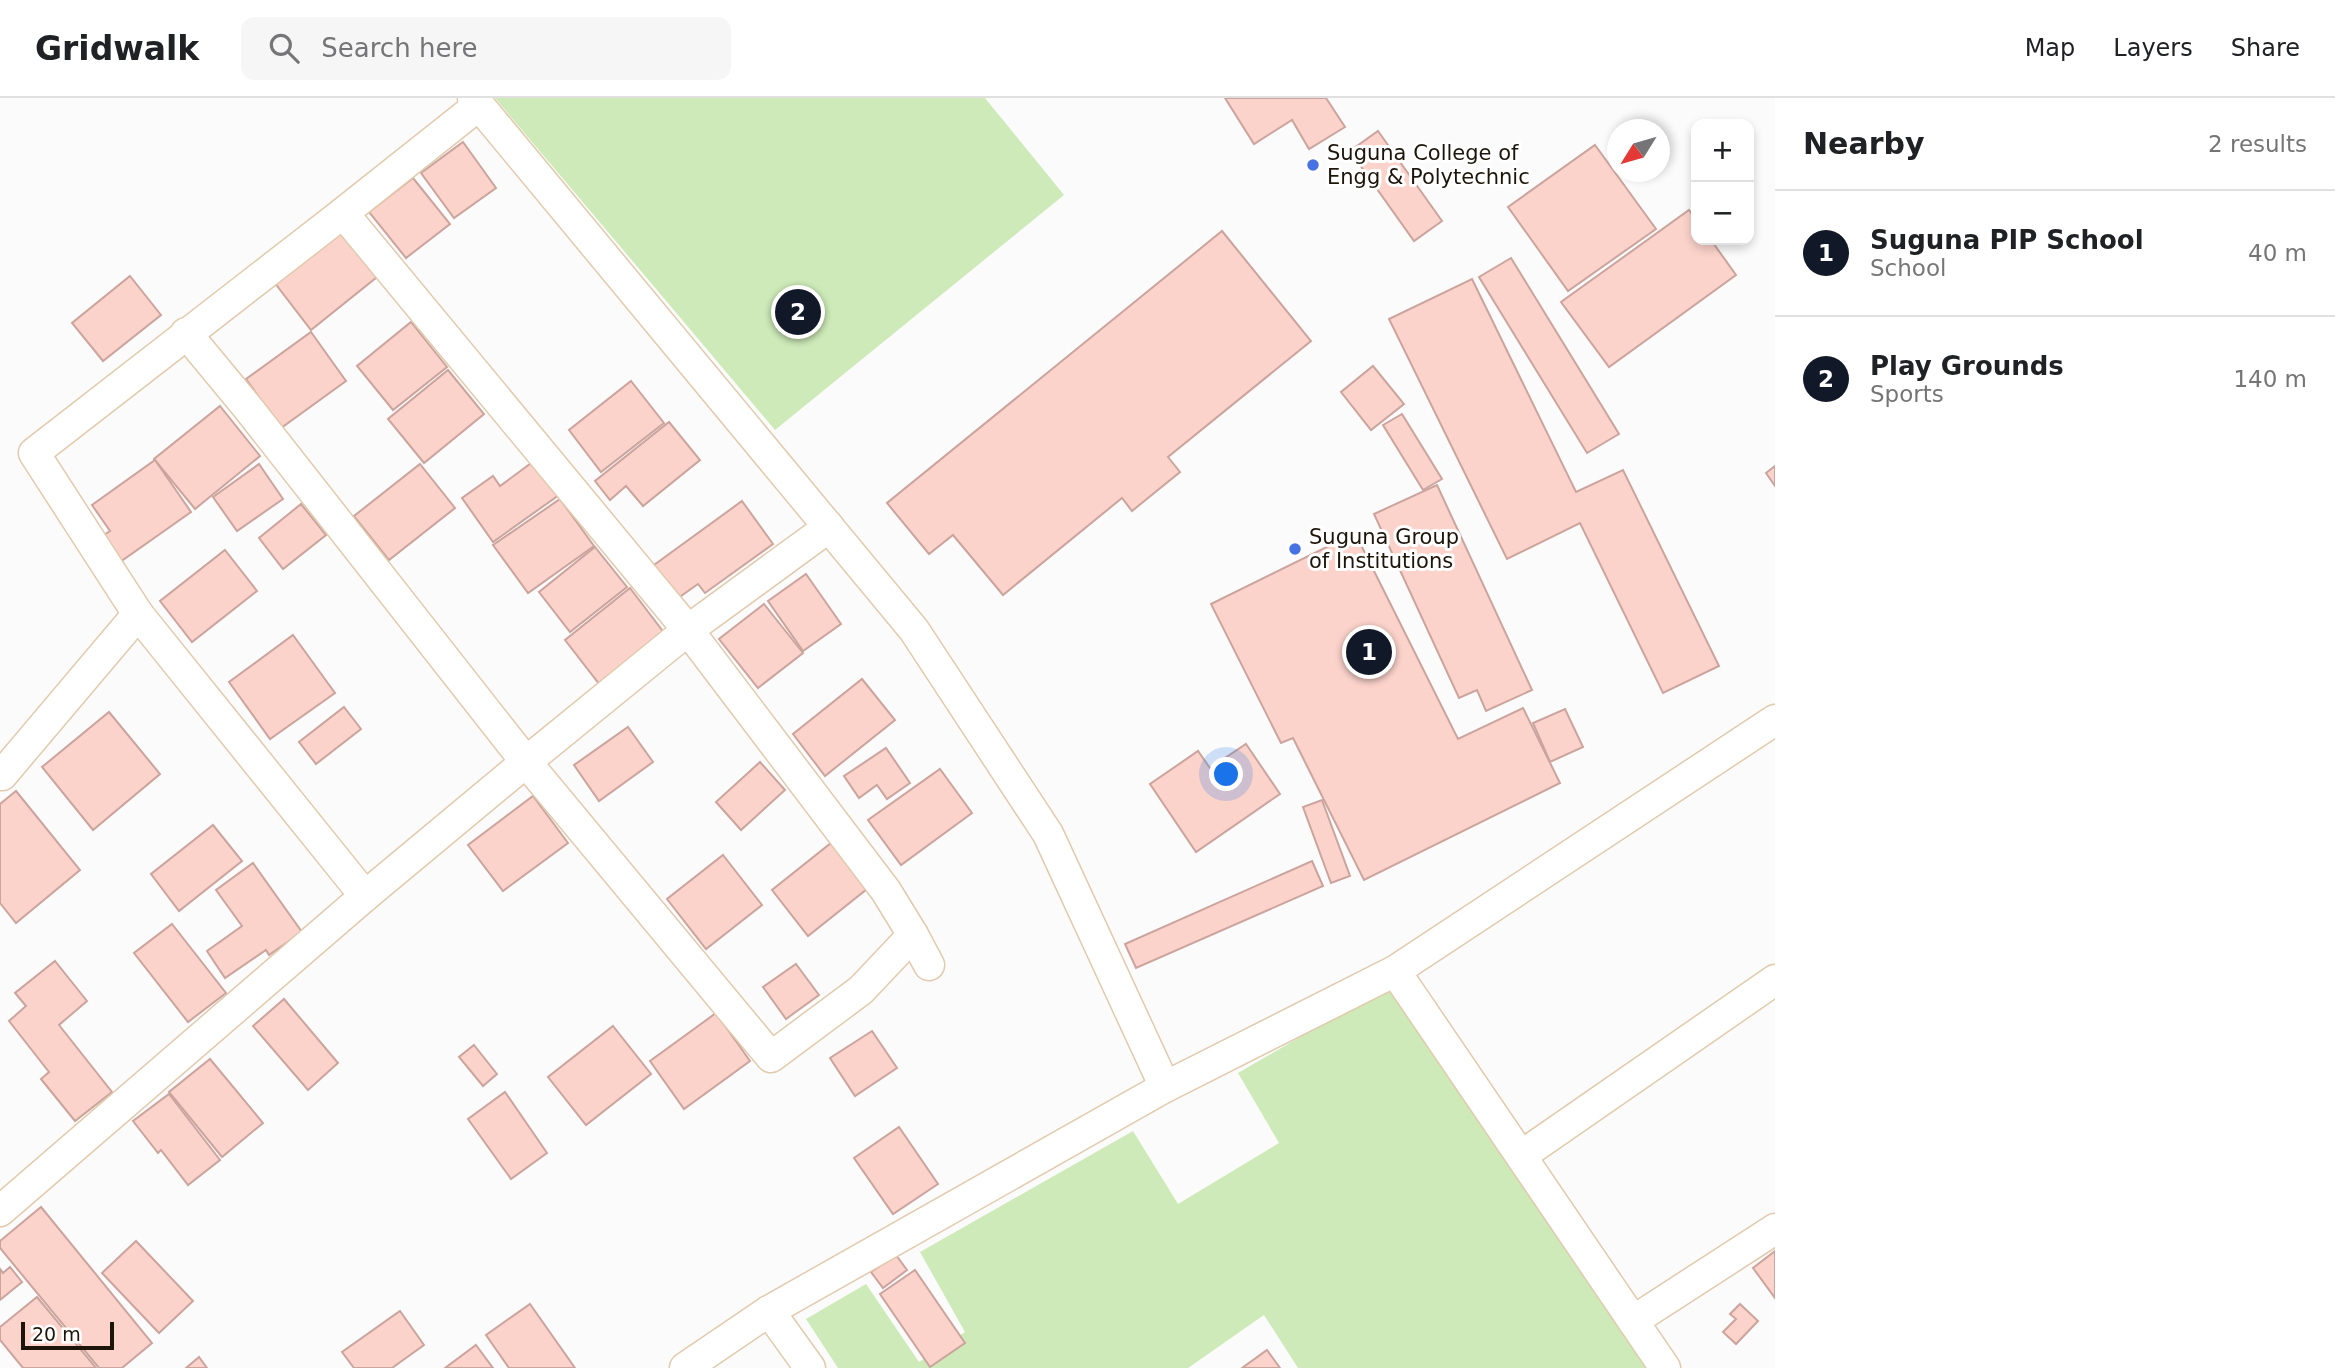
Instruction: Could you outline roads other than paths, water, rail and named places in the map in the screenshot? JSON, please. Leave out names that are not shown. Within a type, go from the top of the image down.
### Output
[{"type":"street","points":[[365,895],[138,614],[34,453],[343,213],[476,102],[914,630],[1048,834],[1165,1087]]},
{"type":"street","points":[[343,213],[688,629],[886,891],[929,965]]},
{"type":"street","points":[[186,333],[526,762],[771,1056],[861,990],[913,935]]},
{"type":"street","points":[[0,1210],[365,895],[526,762],[688,629],[829,527]]},
{"type":"street","points":[[1,775],[138,614]]},
{"type":"street","points":[[685,1368],[769,1311],[1165,1087],[1395,971],[1775,720]]},
{"type":"street","points":[[1395,971],[1665,1368]]},
{"type":"street","points":[[1521,1156],[1775,980]]},
{"type":"street","points":[[1633,1321],[1775,1229]]},
{"type":"street","points":[[769,1311],[810,1368]]},
{"type":"place","name":"Suguna College of Engg & Polytechnic","points":[[1313,165]]},
{"type":"place","name":"Play Grounds","points":[[798,312]]},
{"type":"place","name":"Suguna Group of Institutions","points":[[1295,549]]},
{"type":"place","name":"Suguna PIP School","points":[[1369,652]]}]
